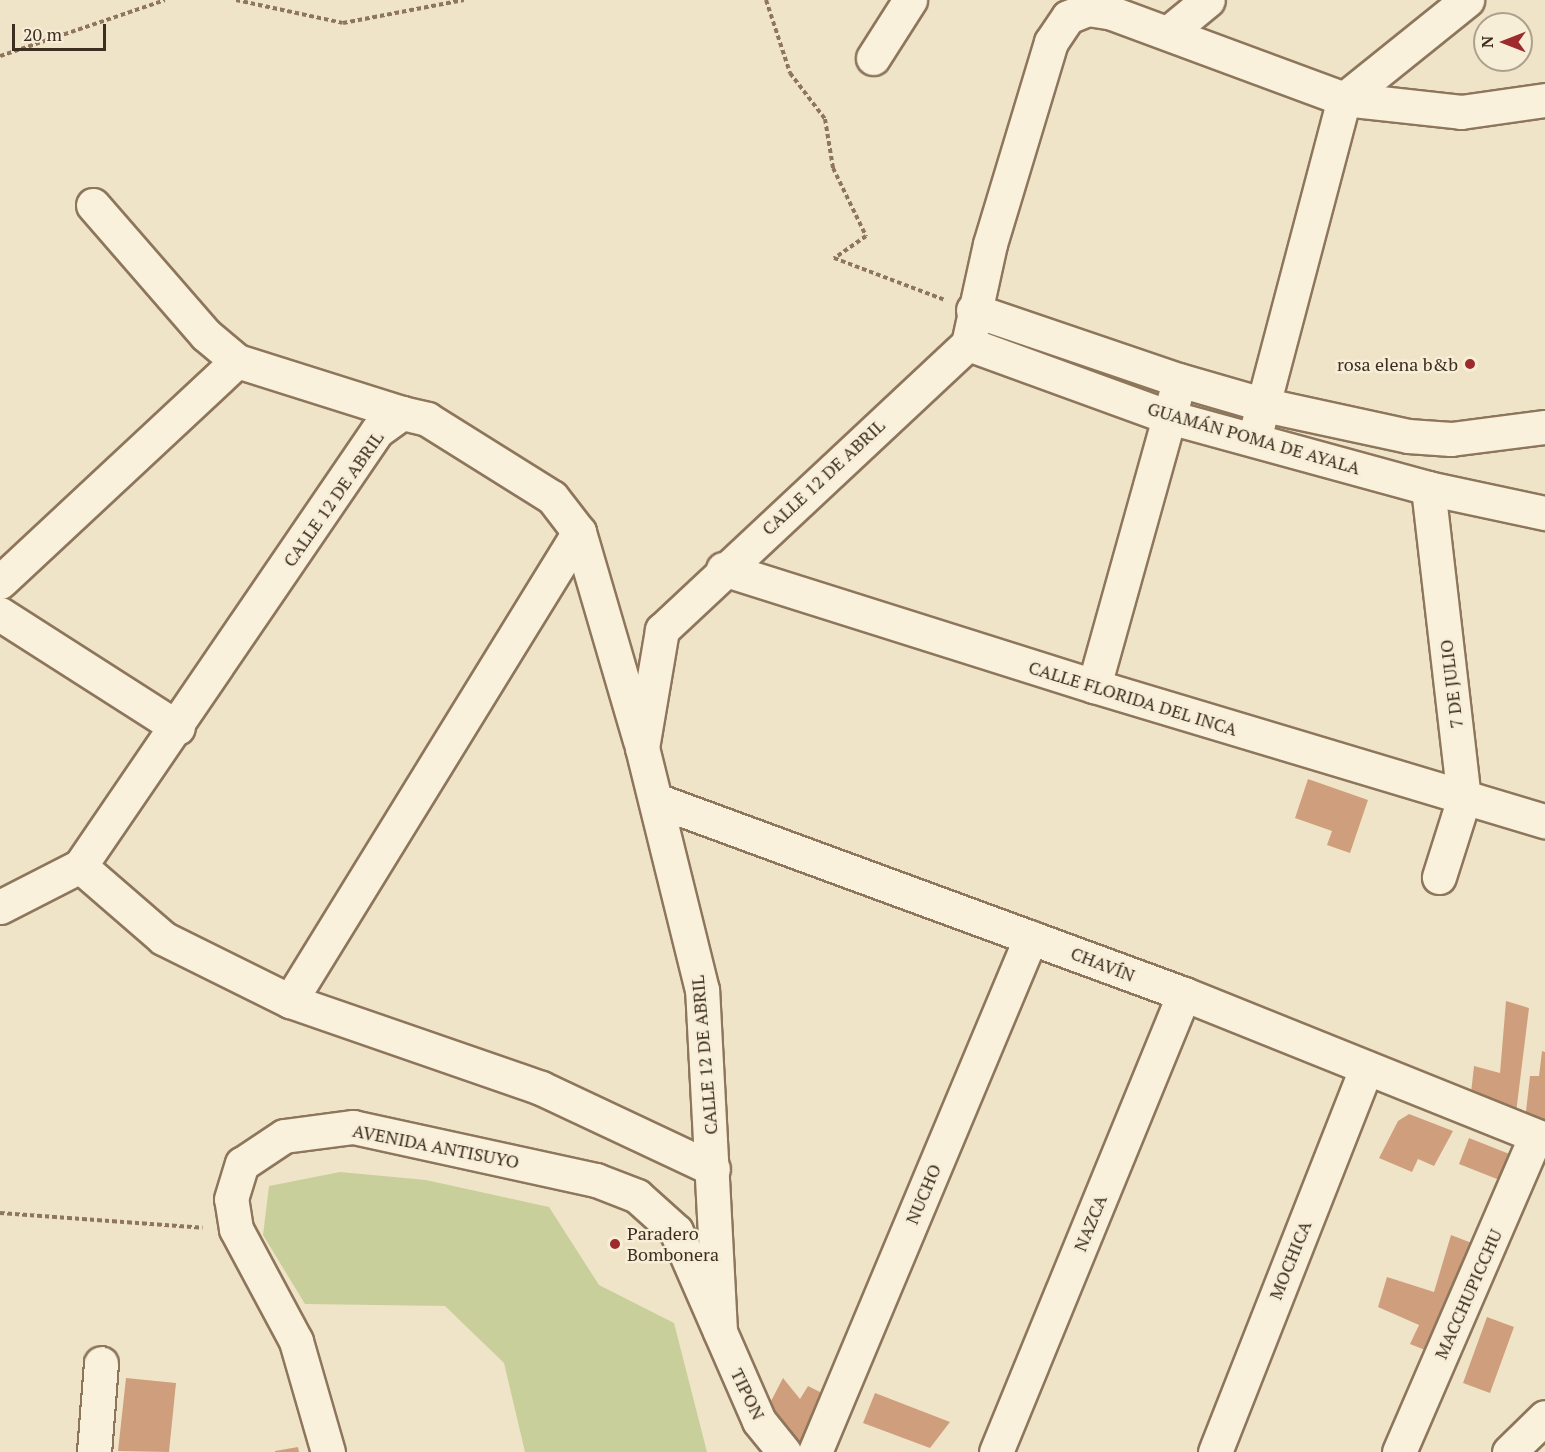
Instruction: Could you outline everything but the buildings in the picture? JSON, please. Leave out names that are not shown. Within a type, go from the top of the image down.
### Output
[{"type":"street","points":[[873,58],[910,0]]},
{"type":"street","points":[[1169,32],[1208,0]]},
{"type":"street","points":[[1253,440],[1265,405],[1344,99],[1467,0]]},
{"type":"street","points":[[968,344],[973,310],[1051,42],[1068,17],[1088,9],[1169,32],[1344,99],[1461,112],[1545,100]]},
{"type":"street","points":[[93,205],[206,335],[237,362],[402,413]]},
{"type":"street","points":[[973,310],[1179,380],[1265,405],[1408,436],[1451,439],[1545,427]]},
{"type":"street","name":"GUAMÁN POMA DE AYALA","points":[[968,344],[1169,417],[1428,488],[1545,513]]},
{"type":"street","name":"CALLE 12 DE ABRIL","points":[[642,748],[662,630],[723,569],[968,344]]},
{"type":"street","points":[[0,582],[237,362]]},
{"type":"street","points":[[1094,686],[1179,380]]},
{"type":"street","name":"CALLE 12 DE ABRIL","points":[[80,866],[178,728],[377,431],[402,413],[427,419],[552,497],[579,532],[656,800],[702,990],[714,1169],[720,1333]]},
{"type":"street","name":"7 DE JULIO","points":[[1428,488],[1464,798],[1439,877]]},
{"type":"street","points":[[290,1001],[579,532]]},
{"type":"street","name":"CALLE FLORIDA DEL INCA","points":[[723,569],[1094,686],[1545,821]]},
{"type":"street","points":[[0,614],[178,728]]},
{"type":"street","name":"CHAVÍN","points":[[656,800],[1184,994],[1541,1138]]},
{"type":"street","points":[[0,907],[80,866],[163,938],[290,1001],[541,1088],[714,1169]]},
{"type":"street","name":"NUCHO","points":[[815,1452],[1031,937]]},
{"type":"street","name":"NAZCA","points":[[996,1452],[1184,994]]},
{"type":"street","name":"MOCHICA","points":[[1215,1452],[1366,1068]]},
{"type":"street","name":"AVENIDA ANTISUYO","points":[[328,1452],[296,1341],[236,1229],[231,1199],[242,1164],[284,1136],[353,1127],[596,1180],[637,1196],[676,1231],[720,1333]]},
{"type":"street","name":"MACCHUPICCHU","points":[[1399,1452],[1541,1138]]},
{"type":"street","name":"TIPON","points":[[720,1333],[759,1421],[784,1452]]},
{"type":"street","points":[[93,1452],[101,1363]]},
{"type":"street","points":[[1509,1452],[1545,1417]]},
{"type":"path","points":[[0,56],[165,0]]},
{"type":"path","points":[[236,0],[343,23],[464,0]]},
{"type":"path","points":[[766,0],[790,73],[825,119],[833,168],[866,236],[834,258],[973,310]]},
{"type":"path","points":[[0,1214],[236,1229]]},
{"type":"green space","points":[[340,1172],[426,1180],[549,1207],[599,1285],[674,1323],[707,1452],[525,1452],[504,1363],[445,1306],[305,1304],[263,1235],[269,1186]]},
{"type":"place","name":"rosa elena b&b","points":[[1470,364]]},
{"type":"place","name":"Paradero Bombonera","points":[[615,1244]]}]
